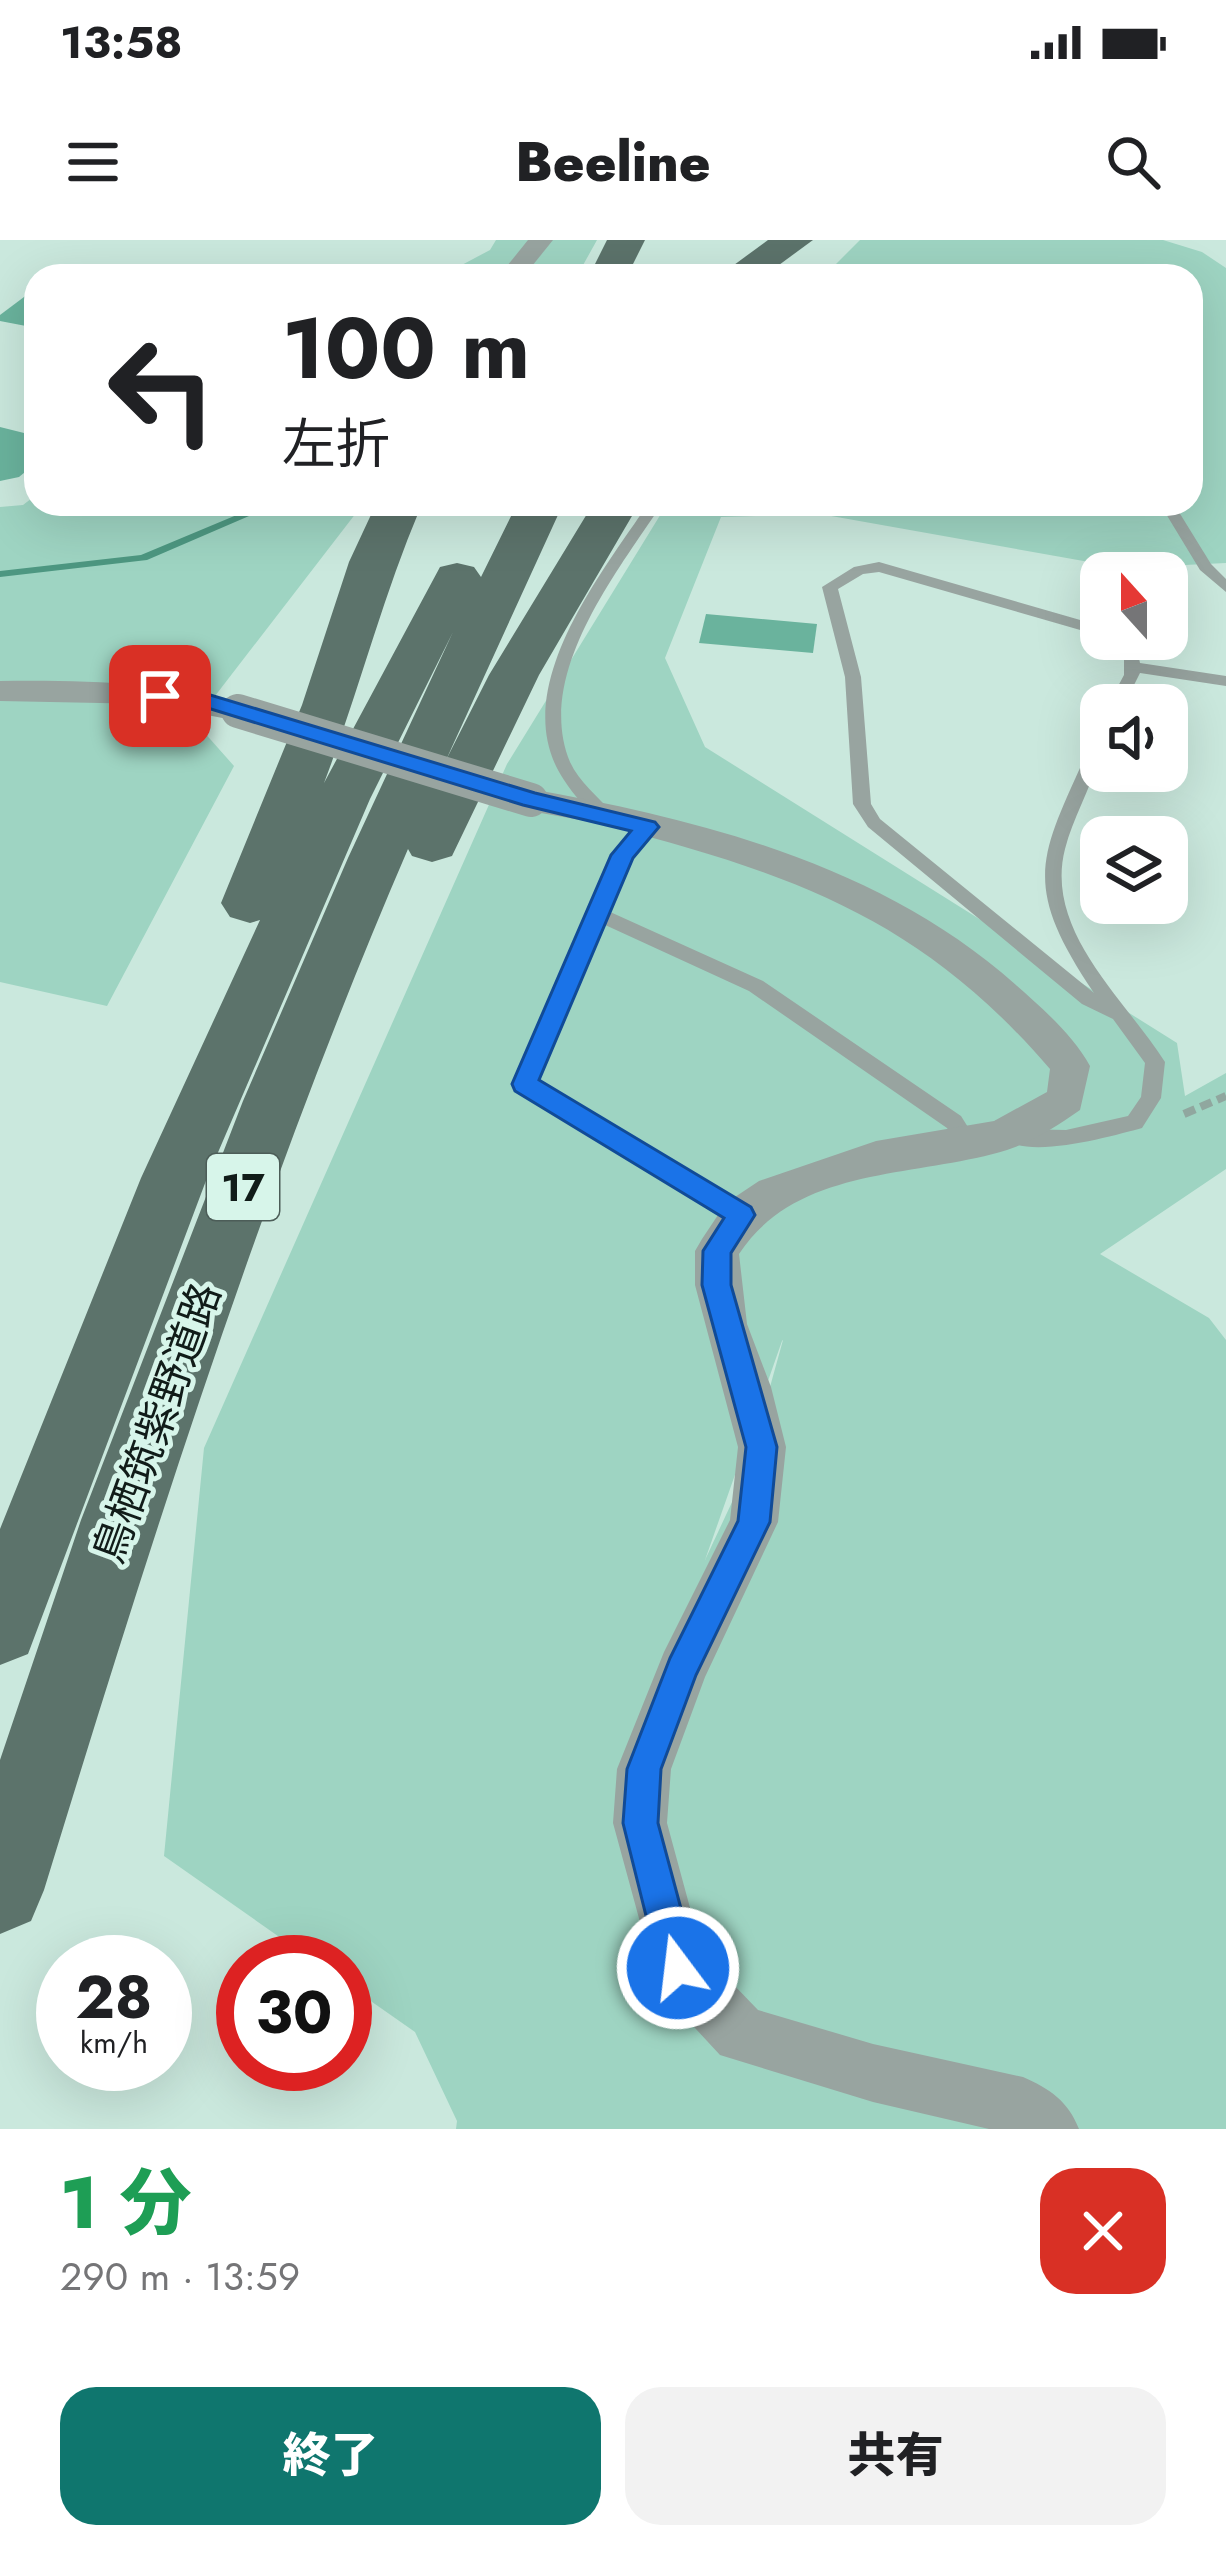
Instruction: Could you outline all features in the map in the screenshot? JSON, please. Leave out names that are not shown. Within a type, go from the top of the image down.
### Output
[{"type":"main road","points":[[757,264],[794,240]]},
{"type":"main road","points":[[807,264],[832,240]]},
{"type":"main road","name":"17","points":[[174,1178],[236,938],[328,706],[373,562],[394,516]]},
{"type":"main road","name":"鳥栖筑紫野道路","points":[[0,1627],[174,1178],[343,799],[487,516]]},
{"type":"main road","name":"鳥栖筑紫野道路","points":[[0,1890],[137,1467],[236,1207],[359,902],[534,516]]},
{"type":"main road","name":"17","points":[[236,1207],[384,943],[514,675],[609,516]]},
{"type":"street","points":[[521,264],[541,240]]},
{"type":"street","points":[[0,691],[82,690],[199,699],[531,800],[603,813],[765,857],[835,884],[957,955],[1027,1017],[1070,1066],[1066,1099],[1036,1120],[983,1138],[876,1157],[774,1193],[742,1215],[717,1251],[717,1285],[762,1447],[754,1522],[682,1669],[644,1769],[640,1823],[678,1968],[741,2034],[873,2073],[1023,2107],[1049,2129]]},
{"type":"lane","points":[[603,813],[574,783],[559,752],[555,707],[566,655],[590,604],[647,516]]},
{"type":"lane","points":[[1174,516],[1204,568],[1226,586]]},
{"type":"lane","points":[[1080,625],[879,567],[859,570],[830,587],[853,677],[862,803],[874,823],[1089,999],[1118,1013]]},
{"type":"lane","points":[[1125,684],[1132,660]]},
{"type":"lane","points":[[1132,668],[1226,680]]},
{"type":"lane","points":[[598,914],[756,986],[983,1138],[1066,1138],[1135,1122],[1151,1098],[1155,1062],[1099,988],[1052,889],[1056,853],[1080,792]]},
{"type":"lane","points":[[647,827],[623,855],[525,1084],[742,1215]]},
{"type":"green space","points":[[496,240],[597,240],[584,264],[464,264],[490,250]]},
{"type":"green space","points":[[860,240],[1163,240],[1202,252],[1226,268],[1226,563],[1188,565],[1188,552],[1080,552],[1080,560],[831,516],[1203,516],[1203,264],[836,264]]},
{"type":"green space","points":[[23,505],[24,516],[354,516],[195,722],[234,766],[107,1006],[0,982],[0,507]]},
{"type":"green space","points":[[660,516],[754,516],[721,517],[665,658],[705,747],[1177,1043],[1185,1096],[1226,1073],[1226,1169],[1100,1254],[1209,1318],[1226,1340],[1226,2129],[456,2129],[457,2121],[415,2032],[372,2002],[372,1935],[277,1935],[164,1856],[204,1448],[507,764]],"holes":[[[783,1340],[747,1470],[705,1560]]]},
{"type":"building","points":[[24,297],[24,326],[0,321],[0,315]]},
{"type":"building","points":[[0,427],[24,433],[24,473],[0,481]]},
{"type":"building","points":[[706,614],[817,624],[813,653],[699,643]]},
{"type":"waterway","points":[[0,574],[143,558],[243,516]]},
{"type":"route","points":[[160,696],[199,699],[531,800],[603,813],[647,827],[623,855],[525,1084],[742,1215],[717,1251],[717,1285],[762,1447],[754,1522],[682,1669],[644,1769],[640,1823],[678,1968]]}]
